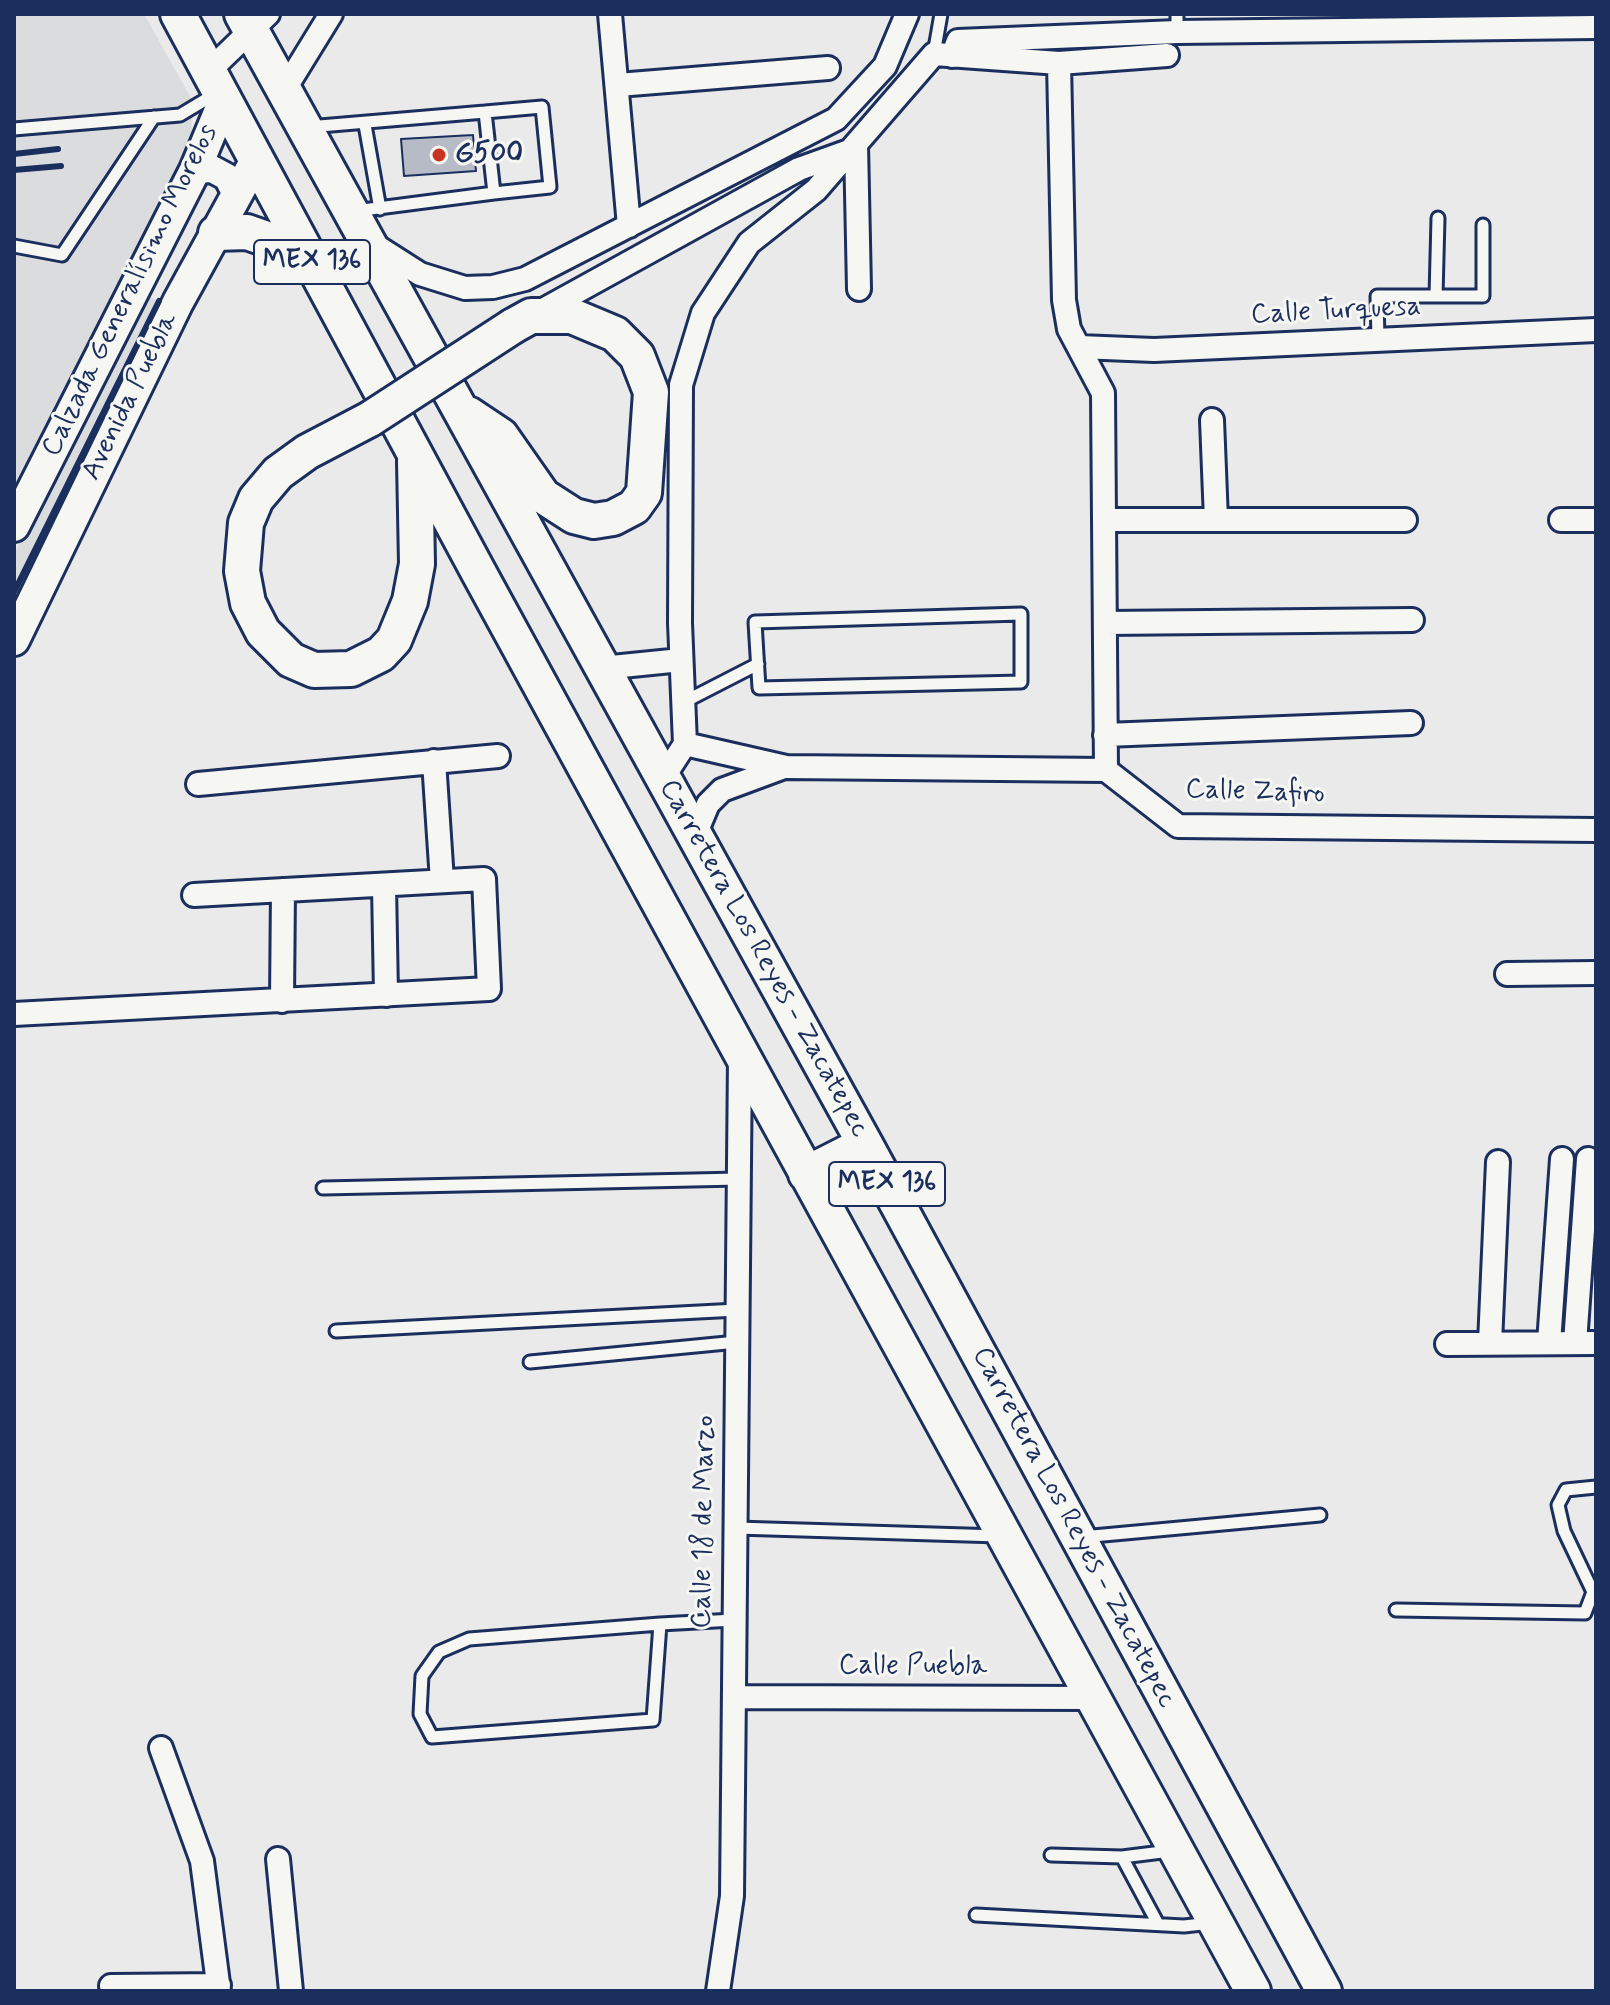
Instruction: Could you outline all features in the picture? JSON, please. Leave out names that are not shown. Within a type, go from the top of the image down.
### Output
[{"type":"main road","name":"MEX 136","points":[[178,14],[806,1174],[1091,1698],[1179,1850],[1253,1991]]},
{"type":"main road","name":"Carretera Los Reyes - Zacatepec","points":[[254,20],[283,92],[365,220],[461,410],[865,1144],[1324,1991]]},
{"type":"main road","name":"Calzada Generalísimo Morelos","points":[[14,526],[195,170],[219,86]]},
{"type":"main road","name":"Avenida Puebla","points":[[14,640],[178,302],[257,158]]},
{"type":"main road","points":[[216,233],[247,232],[316,267]]},
{"type":"main road","points":[[415,453],[417,564],[410,601],[394,640],[381,654],[351,669],[314,670],[291,660],[263,632],[248,603],[242,571],[246,523],[256,499],[285,468],[307,452],[370,419],[522,321],[558,315],[587,320],[615,334],[637,356],[651,392],[647,483],[639,502],[628,512],[604,520],[585,519],[564,511],[543,496],[501,436],[461,410]]},
{"type":"main road","points":[[806,1174],[865,1144]]},
{"type":"street","points":[[283,92],[331,14]]},
{"type":"street","points":[[610,14],[629,226]]},
{"type":"street","points":[[365,220],[443,283],[465,288],[493,287],[525,279],[836,119],[885,66],[907,14]]},
{"type":"street","points":[[219,86],[254,20]]},
{"type":"street","points":[[663,778],[685,744],[681,660],[681,385],[703,313],[749,243],[816,190],[908,85],[958,41],[1177,23],[1596,27]]},
{"type":"street","points":[[943,55],[1059,63],[1167,55]]},
{"type":"street","points":[[685,744],[786,767],[1106,770],[1103,393],[1069,329],[1064,300],[1059,63]]},
{"type":"street","points":[[885,66],[908,85]]},
{"type":"street","points":[[618,85],[828,68]]},
{"type":"street","points":[[853,147],[859,289]]},
{"type":"street","points":[[522,321],[799,169],[853,147]]},
{"type":"street","points":[[195,170],[212,169],[227,177],[237,196]]},
{"type":"street","name":"Calle Turquesa","points":[[1079,347],[1154,350],[1596,330]]},
{"type":"street","points":[[1212,420],[1216,520]]},
{"type":"street","points":[[1106,520],[1405,520]]},
{"type":"street","points":[[1561,520],[1596,520]]},
{"type":"street","points":[[1106,623],[1412,620]]},
{"type":"street","points":[[602,668],[681,660]]},
{"type":"street","points":[[1105,735],[1411,723]]},
{"type":"street","points":[[198,784],[498,756]]},
{"type":"street","points":[[434,761],[442,881]]},
{"type":"street","points":[[695,835],[708,804],[722,790],[786,767]]},
{"type":"street","name":"Calle Zafiro","points":[[1106,770],[1178,826],[1596,830]]},
{"type":"street","points":[[14,1014],[489,989],[484,879],[194,895]]},
{"type":"street","points":[[384,885],[386,995]]},
{"type":"street","points":[[282,1001],[283,890]]},
{"type":"street","points":[[1507,974],[1596,973]]},
{"type":"street","name":"Calle 18 de Marzo","points":[[718,1991],[732,1896],[740,1052]]},
{"type":"street","points":[[1549,1343],[1562,1159]]},
{"type":"street","points":[[1447,1344],[1586,1343],[1588,1159]]},
{"type":"street","points":[[1490,1343],[1498,1162]]},
{"type":"street","name":"Calle Puebla","points":[[734,1697],[1091,1698]]},
{"type":"street","points":[[111,1986],[219,1988],[202,1861],[161,1748]]},
{"type":"street","points":[[278,1859],[291,1991]]},
{"type":"lane","points":[[941,14],[943,55]]},
{"type":"lane","points":[[14,129],[180,115],[219,86]]},
{"type":"lane","points":[[304,128],[542,107],[550,187],[494,193],[365,220],[365,125]]},
{"type":"lane","points":[[485,112],[494,193]]},
{"type":"lane","points":[[14,246],[62,255],[154,117]]},
{"type":"lane","points":[[1436,296],[1438,218]]},
{"type":"lane","points":[[1378,340],[1377,296],[1483,296],[1483,225]]},
{"type":"lane","points":[[1021,614],[1021,682],[759,688],[758,664],[755,622],[1021,614]]},
{"type":"lane","points":[[683,702],[758,664]]},
{"type":"lane","points":[[323,1188],[739,1179]]},
{"type":"lane","points":[[336,1331],[737,1310]]},
{"type":"lane","points":[[530,1362],[737,1342]]},
{"type":"lane","points":[[1396,1610],[1585,1613],[1593,1592],[1564,1531],[1558,1505],[1566,1490],[1596,1487]]},
{"type":"lane","points":[[1078,1537],[1320,1515]]},
{"type":"lane","points":[[736,1528],[1003,1536]]},
{"type":"lane","points":[[660,1624],[653,1720],[432,1737],[420,1714],[422,1676],[439,1652],[469,1639],[660,1624],[734,1620]]},
{"type":"lane","points":[[1051,1855],[1122,1857],[1179,1850]]},
{"type":"lane","points":[[1122,1857],[1158,1924]]},
{"type":"lane","points":[[976,1915],[1158,1924],[1215,1923]]},
{"type":"shaded area","points":[[14,14],[144,14],[191,98],[192,141],[14,497]]},
{"type":"shaded area","points":[[145,294],[162,303],[14,604],[14,554]]},
{"type":"building","name":"G500","points":[[473,135],[476,171],[404,176],[401,139]]},
{"type":"railway","points":[[14,154],[58,149]]},
{"type":"railway","points":[[14,170],[61,166]]},
{"type":"railway","points":[[14,592],[159,301]]},
{"type":"place","name":"G500","points":[[439,155]]}]
